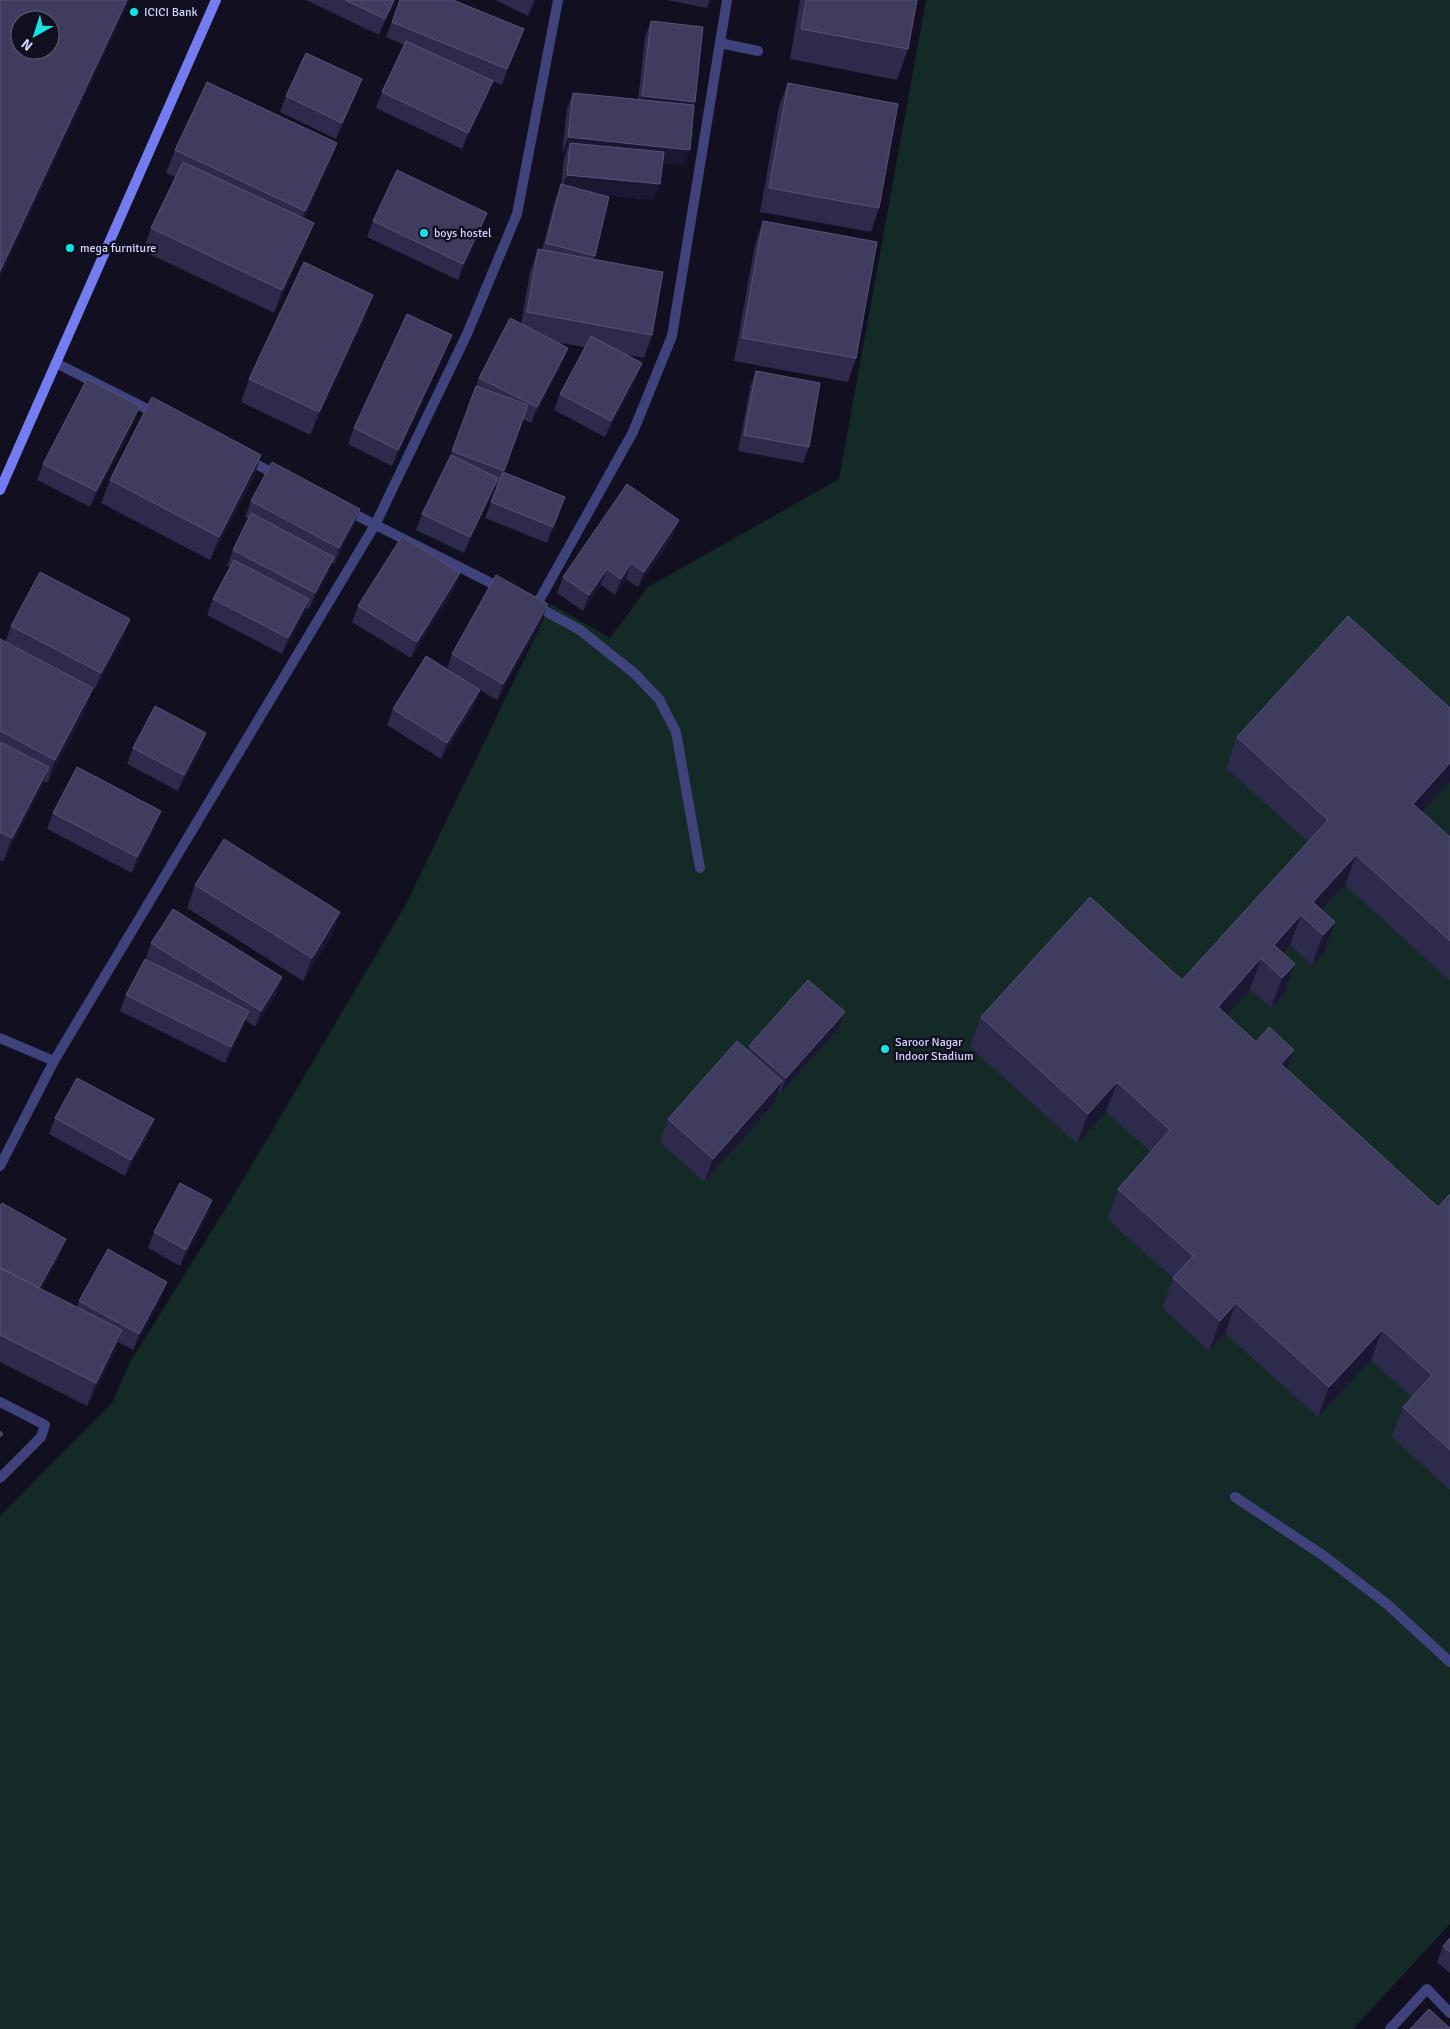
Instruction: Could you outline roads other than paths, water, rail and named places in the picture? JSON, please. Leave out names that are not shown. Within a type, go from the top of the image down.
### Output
[{"type":"street","points":[[0,490],[216,0]]},
{"type":"street","points":[[0,1166],[54,1061],[375,525],[467,334],[517,214],[558,0]]},
{"type":"street","points":[[536,606],[633,432],[672,336],[727,0]]},
{"type":"street","points":[[720,44],[758,51]]},
{"type":"street","points":[[56,363],[162,417]]},
{"type":"street","points":[[233,453],[286,480]]},
{"type":"street","points":[[340,507],[580,630],[634,673],[659,699],[676,732],[700,868]]},
{"type":"street","points":[[0,1038],[54,1061]]},
{"type":"street","points":[[0,1402],[45,1424],[41,1437],[0,1478]]},
{"type":"street","points":[[1235,1498],[1324,1556],[1388,1604],[1450,1662]]},
{"type":"street","points":[[1390,2029],[1426,1989],[1450,2013]]},
{"type":"place","name":"ICICI Bank","points":[[134,12]]},
{"type":"place","name":"boys hostel","points":[[424,233]]},
{"type":"place","name":"mega furniture","points":[[70,248]]},
{"type":"place","name":"Saroor Nagar Indoor Stadium","points":[[885,1049]]}]
